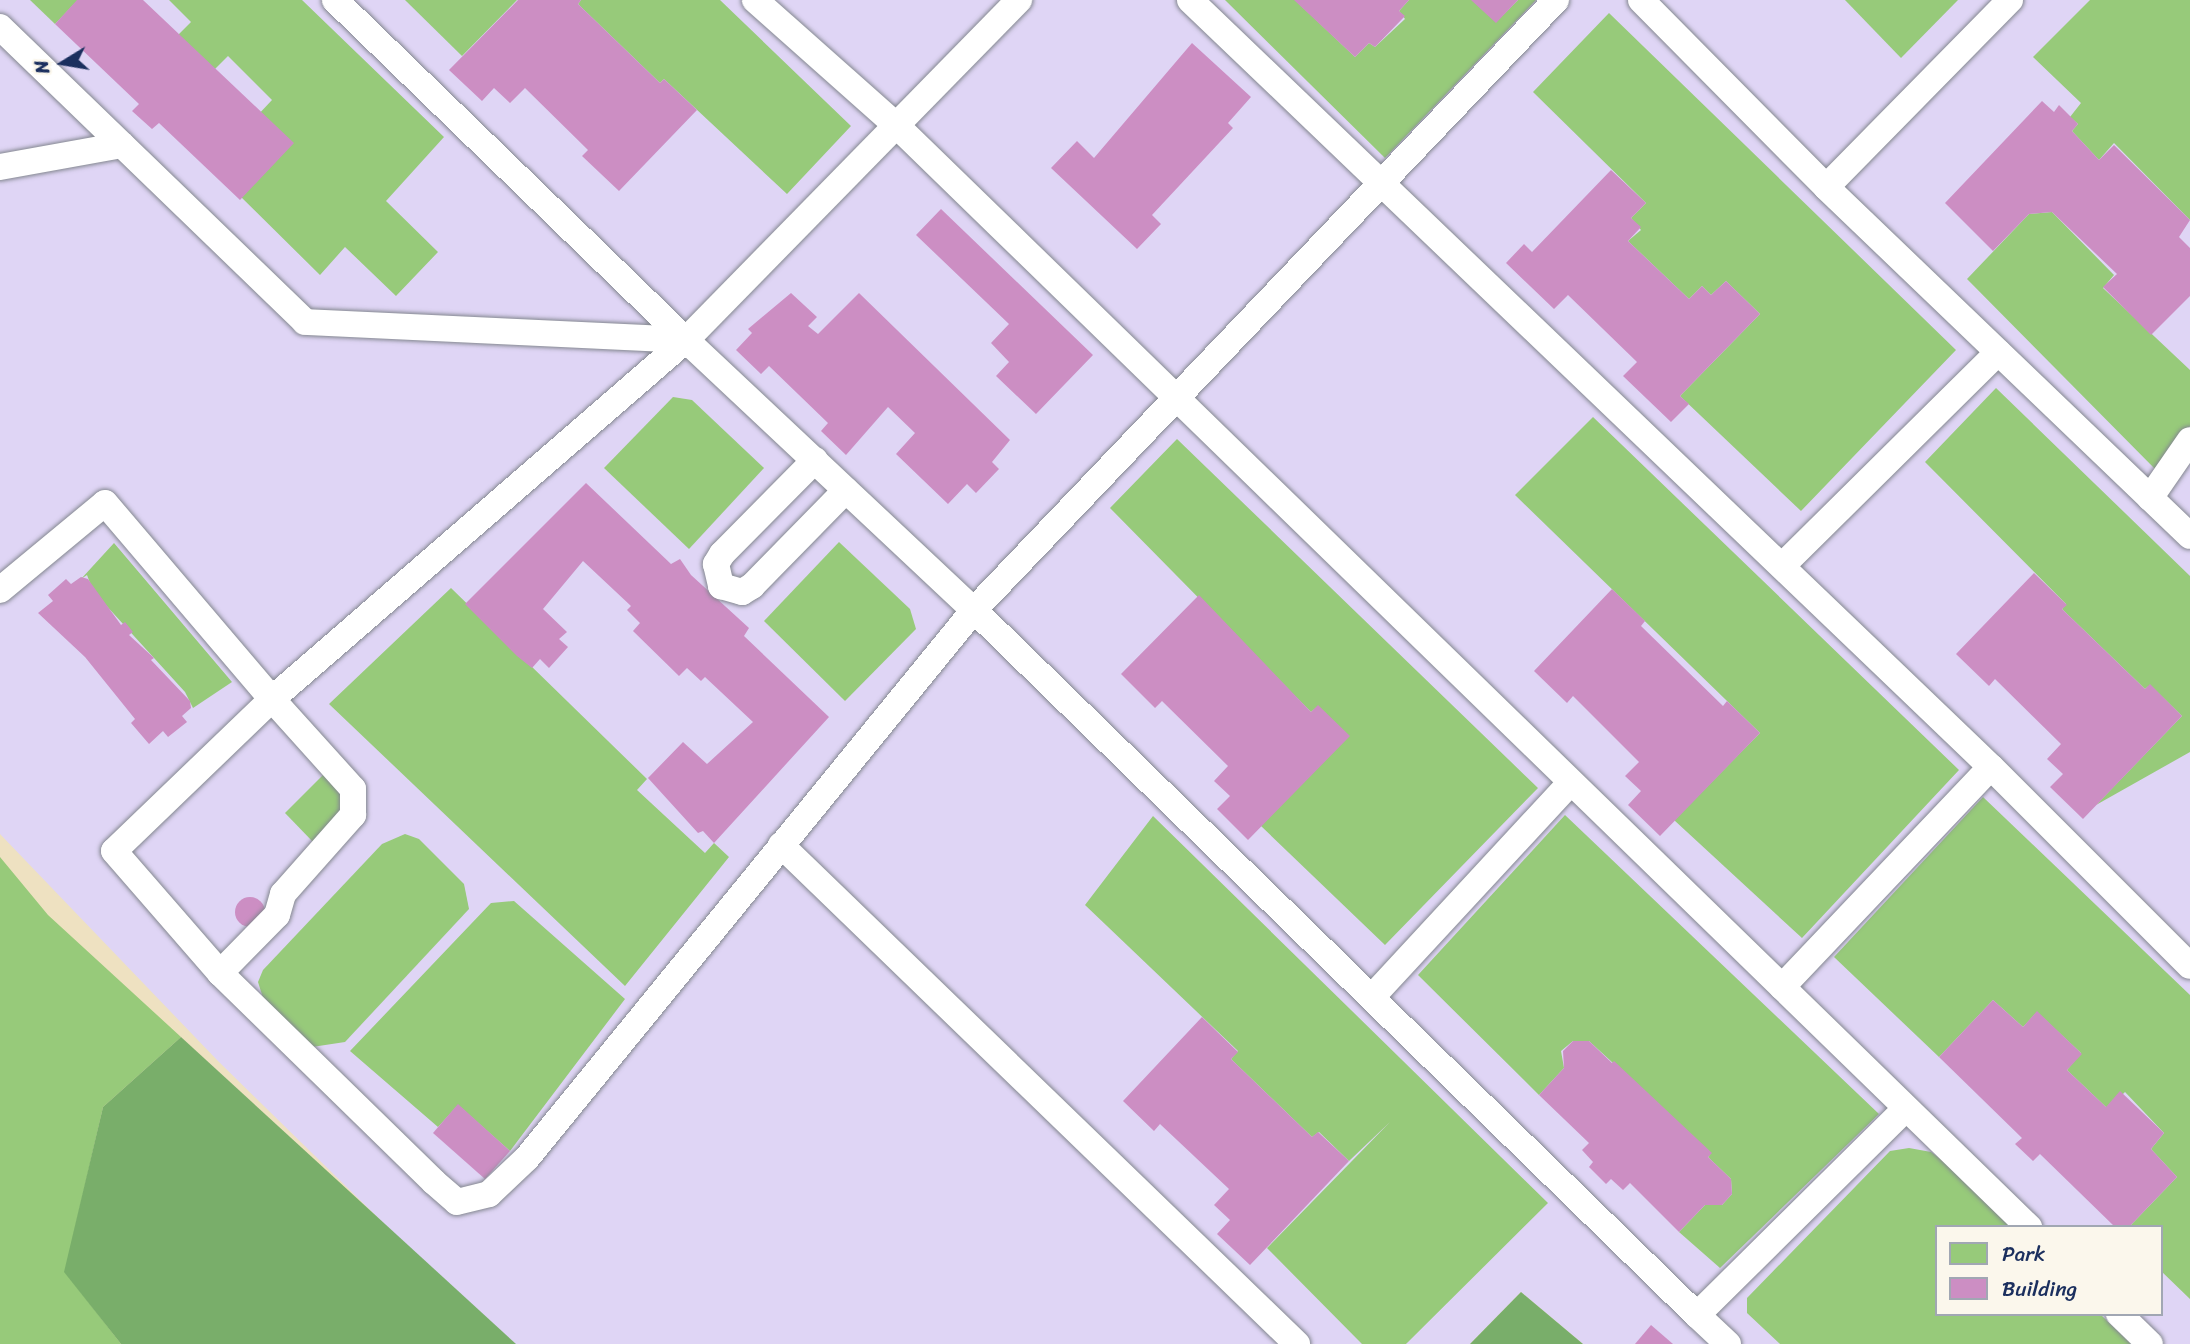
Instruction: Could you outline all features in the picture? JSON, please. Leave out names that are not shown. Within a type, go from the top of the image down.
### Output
[{"type":"street","points":[[335,0],[686,340],[974,610],[1728,1344]]},
{"type":"street","points":[[755,0],[897,125],[1174,398],[2027,1225]]},
{"type":"street","points":[[1019,0],[686,340],[272,699],[114,851],[220,973],[457,1202],[489,1194],[527,1158],[974,610],[1556,0]]},
{"type":"street","points":[[1191,0],[1991,767],[2190,966]]},
{"type":"street","points":[[1641,0],[1826,187],[2190,536]]},
{"type":"street","points":[[1826,187],[2010,0]]},
{"type":"street","points":[[0,27],[305,322],[686,340]]},
{"type":"street","points":[[0,167],[122,145]]},
{"type":"street","points":[[1782,566],[1998,352]]},
{"type":"street","points":[[2150,498],[2190,440]]},
{"type":"street","points":[[815,460],[722,554],[716,564],[721,586],[730,592],[752,586],[846,490]]},
{"type":"street","points":[[0,590],[105,503],[272,699],[353,789],[353,815],[283,894],[277,915],[220,973]]},
{"type":"street","points":[[1782,988],[1991,767]]},
{"type":"street","points":[[1372,997],[1570,783]]},
{"type":"street","points":[[781,845],[1297,1344]]},
{"type":"street","points":[[1697,1315],[1906,1108]]},
{"type":"street","points":[[2121,1316],[2150,1344]]},
{"type":"shaded area","points":[[0,0],[2190,0],[2190,1344],[1583,1344],[1521,1292],[1470,1344],[507,1344],[218,1061],[0,834]]},
{"type":"green space","points":[[30,0],[78,0],[55,24]]},
{"type":"green space","points":[[169,0],[302,0],[444,137],[386,201],[438,252],[396,296],[345,247],[320,275],[239,195],[256,117],[272,100],[228,56],[211,73],[176,37],[191,22]]},
{"type":"green space","points":[[405,0],[517,0],[462,56]]},
{"type":"green space","points":[[581,0],[720,0],[851,126],[787,194],[664,79],[660,83],[578,4]]},
{"type":"green space","points":[[1225,0],[1295,0],[1355,57],[1369,43],[1375,47],[1405,19],[1399,11],[1409,0],[1473,0],[1496,22],[1518,0],[1536,0],[1385,158]]},
{"type":"green space","points":[[1845,0],[1958,0],[1901,58]]},
{"type":"green space","points":[[2090,0],[2190,0],[2190,220],[2114,143],[2099,160],[2072,131],[2078,124],[2070,117],[2081,103],[2033,57]]},
{"type":"green space","points":[[1609,13],[1956,350],[1801,511],[1680,396],[1760,314],[1726,281],[1711,295],[1702,286],[1689,299],[1628,241],[1641,230],[1631,218],[1646,203],[1533,92]]},
{"type":"green space","points":[[2052,212],[2114,275],[2103,288],[2190,370],[2190,426],[2158,472],[1967,279],[2029,214]]},
{"type":"green space","points":[[1996,388],[2190,576],[2190,752],[2096,805],[2182,716],[2150,685],[2145,689],[2062,609],[2066,604],[1925,462]]},
{"type":"green space","points":[[673,397],[692,400],[764,468],[689,549],[604,468]]},
{"type":"green space","points":[[1593,417],[1959,770],[1802,938],[1674,820],[1760,733],[1515,495]]},
{"type":"green space","points":[[1177,439],[1538,788],[1385,945],[1261,826],[1318,706],[1311,712],[1110,508]]},
{"type":"green space","points":[[839,542],[910,609],[916,629],[845,701],[764,621]]},
{"type":"green space","points":[[114,543],[232,682],[193,708],[185,692],[93,591],[87,575],[81,579]]},
{"type":"green space","points":[[451,588],[647,779],[637,790],[705,853],[714,843],[729,857],[625,986],[329,704]]},
{"type":"green space","points":[[325,773],[354,803],[314,843],[285,813]]},
{"type":"green space","points":[[1983,797],[2190,995],[2190,1299],[2162,1272],[2162,1225],[2131,1225],[2177,1177],[2151,1149],[2164,1133],[2125,1092],[2108,1109],[2067,1070],[2081,1053],[2037,1012],[2023,1027],[1993,1000],[1939,1057],[1834,957]]},
{"type":"green space","points":[[1565,815],[1879,1114],[1720,1268],[1679,1232],[1705,1205],[1722,1205],[1732,1194],[1731,1179],[1708,1157],[1711,1153],[1589,1041],[1573,1041],[1561,1051],[1564,1068],[1539,1095],[1418,975]]},
{"type":"green space","points":[[1153,816],[1548,1203],[1406,1344],[1362,1344],[1267,1248],[1390,1122],[1349,1161],[1319,1132],[1312,1137],[1231,1059],[1238,1051],[1085,905]]},
{"type":"green space","points":[[405,834],[419,839],[464,884],[469,909],[345,1042],[312,1047],[264,1001],[258,982],[263,970],[382,844]]},
{"type":"green space","points":[[0,857],[48,915],[181,1037],[103,1107],[65,1272],[121,1344],[0,1344]]},
{"type":"green space","points":[[514,901],[625,999],[510,1151],[458,1105],[438,1127],[350,1051],[491,903]]},
{"type":"green space","points":[[181,1037],[516,1344],[121,1344],[64,1272],[103,1107]]},
{"type":"green space","points":[[1909,1148],[1931,1152],[1946,1163],[2009,1225],[1934,1225],[1934,1316],[2102,1316],[2131,1344],[1780,1344],[1747,1313],[1747,1298],[1890,1151]]},
{"type":"green space","points":[[1521,1292],[1583,1344],[1470,1344]]},
{"type":"building","points":[[77,0],[143,0],[294,143],[240,200],[159,123],[152,129],[132,111],[139,104],[55,24]]},
{"type":"building","points":[[518,0],[581,0],[578,4],[660,83],[664,79],[697,110],[619,191],[582,156],[588,150],[525,88],[510,103],[494,88],[482,101],[449,70]]},
{"type":"building","points":[[1294,0],[1409,0],[1399,11],[1405,16],[1375,47],[1369,43],[1355,57]]},
{"type":"building","points":[[1471,0],[1518,0],[1496,23]]},
{"type":"building","points":[[1192,43],[1251,97],[1228,123],[1233,128],[1152,215],[1161,224],[1137,249],[1051,168],[1077,141],[1094,158]]},
{"type":"building","points":[[2042,101],[2054,112],[2059,105],[2078,124],[2072,131],[2099,160],[2114,145],[2190,220],[2179,237],[2190,248],[2190,296],[2151,335],[2103,287],[2117,274],[2052,212],[2029,214],[1993,251],[1945,203]]},
{"type":"building","points":[[1611,170],[1646,203],[1631,218],[1641,227],[1628,241],[1689,299],[1702,286],[1711,295],[1726,281],[1760,314],[1680,396],[1689,404],[1671,422],[1623,376],[1637,362],[1568,295],[1554,309],[1506,263],[1524,244],[1532,252]]},
{"type":"building","points":[[941,209],[1093,355],[1036,414],[996,376],[1009,362],[991,343],[1009,324],[916,235]]},
{"type":"building","points":[[791,293],[817,317],[808,326],[818,334],[859,293],[1010,440],[992,462],[999,469],[976,493],[967,484],[948,504],[896,454],[915,433],[888,407],[846,455],[821,431],[828,423],[769,366],[761,374],[736,350],[752,333],[748,329]]},
{"type":"building","points":[[586,483],[671,564],[680,559],[691,575],[749,628],[744,636],[829,717],[714,843],[703,831],[698,833],[648,778],[683,742],[707,764],[753,722],[705,677],[701,681],[687,668],[679,676],[633,631],[640,623],[627,610],[631,606],[583,561],[543,609],[567,632],[559,639],[568,647],[549,668],[540,659],[532,668],[465,604]]},
{"type":"building","points":[[2034,573],[2067,605],[2062,609],[2145,689],[2150,684],[2182,716],[2083,819],[2050,787],[2063,774],[2047,759],[2061,744],[1995,679],[1989,686],[1956,654]]},
{"type":"building","points":[[81,577],[88,579],[121,625],[125,622],[133,632],[129,635],[154,658],[151,660],[190,701],[191,708],[182,716],[187,722],[168,737],[163,731],[149,744],[131,723],[135,719],[85,657],[38,613],[53,601],[48,595],[66,579],[71,584]]},
{"type":"building","points":[[1612,589],[1645,621],[1641,626],[1723,706],[1727,701],[1760,733],[1660,836],[1628,805],[1641,791],[1625,776],[1639,762],[1573,696],[1567,703],[1534,671]]},
{"type":"building","points":[[1199,595],[1311,712],[1318,705],[1350,736],[1248,840],[1217,809],[1230,796],[1214,781],[1228,766],[1162,701],[1155,708],[1121,674]]},
{"type":"building","points":[[250,897],[261,901],[265,912],[261,923],[250,927],[239,923],[235,912],[239,901]]},
{"type":"building","points":[[1993,1000],[2023,1027],[2037,1011],[2082,1054],[2067,1070],[2106,1107],[2120,1091],[2164,1133],[2151,1149],[2177,1177],[2131,1225],[2113,1225],[2040,1154],[2033,1161],[2015,1144],[2022,1138],[1939,1057]]},
{"type":"building","points":[[1202,1017],[1238,1052],[1231,1059],[1312,1137],[1318,1132],[1349,1161],[1250,1265],[1217,1234],[1230,1220],[1214,1205],[1229,1189],[1160,1124],[1154,1131],[1123,1101]]},
{"type":"building","points":[[1573,1041],[1589,1041],[1612,1063],[1614,1061],[1712,1153],[1708,1157],[1731,1179],[1732,1194],[1722,1205],[1705,1205],[1679,1232],[1630,1183],[1623,1190],[1611,1179],[1606,1184],[1589,1167],[1593,1162],[1582,1150],[1589,1143],[1539,1095],[1564,1068],[1563,1051]]},
{"type":"building","points":[[458,1104],[510,1151],[485,1179],[433,1133]]},
{"type":"building","points":[[1651,1325],[1673,1344],[1635,1344]]}]
